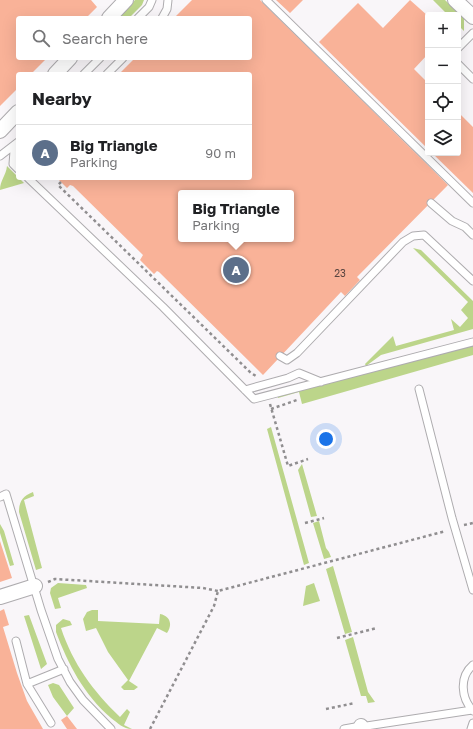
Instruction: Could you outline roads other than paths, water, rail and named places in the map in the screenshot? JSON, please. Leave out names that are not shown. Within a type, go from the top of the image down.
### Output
[{"type":"street","points":[[111,16],[126,0]]},
{"type":"street","points":[[456,0],[473,18]]},
{"type":"street","points":[[57,72],[68,60]]},
{"type":"street","points":[[0,131],[16,114]]},
{"type":"street","points":[[0,597],[35,586]]},
{"type":"lane","points":[[140,16],[149,7],[152,0]]},
{"type":"lane","points":[[163,16],[167,8],[168,0]]},
{"type":"lane","points":[[266,0],[473,203]]},
{"type":"lane","points":[[461,45],[473,33]]},
{"type":"lane","points":[[86,72],[98,60]]},
{"type":"lane","points":[[109,72],[121,60]]},
{"type":"lane","points":[[461,67],[473,79]]},
{"type":"lane","points":[[0,156],[16,144]]},
{"type":"lane","points":[[16,148],[14,151],[13,164],[16,167]]},
{"type":"lane","points":[[36,182],[254,399],[473,342]]},
{"type":"lane","points":[[431,203],[452,221],[465,228],[473,235]]},
{"type":"lane","points":[[280,356],[288,360],[298,353],[403,242],[413,236],[424,235],[473,281]]},
{"type":"lane","points":[[245,390],[288,378],[299,373],[321,382]]},
{"type":"lane","points":[[418,389],[473,590]]},
{"type":"lane","points":[[0,497],[6,494],[41,610],[70,682],[84,700],[111,729]]},
{"type":"lane","points":[[16,641],[27,684],[51,723]]},
{"type":"lane","points":[[344,729],[360,728],[472,711],[463,694],[463,684],[465,675],[473,665]]},
{"type":"lane","points":[[27,684],[64,669]]},
{"type":"lane","points":[[471,729],[473,723]]},
{"type":"place","name":"Big Triangle","points":[[236,270]]}]
